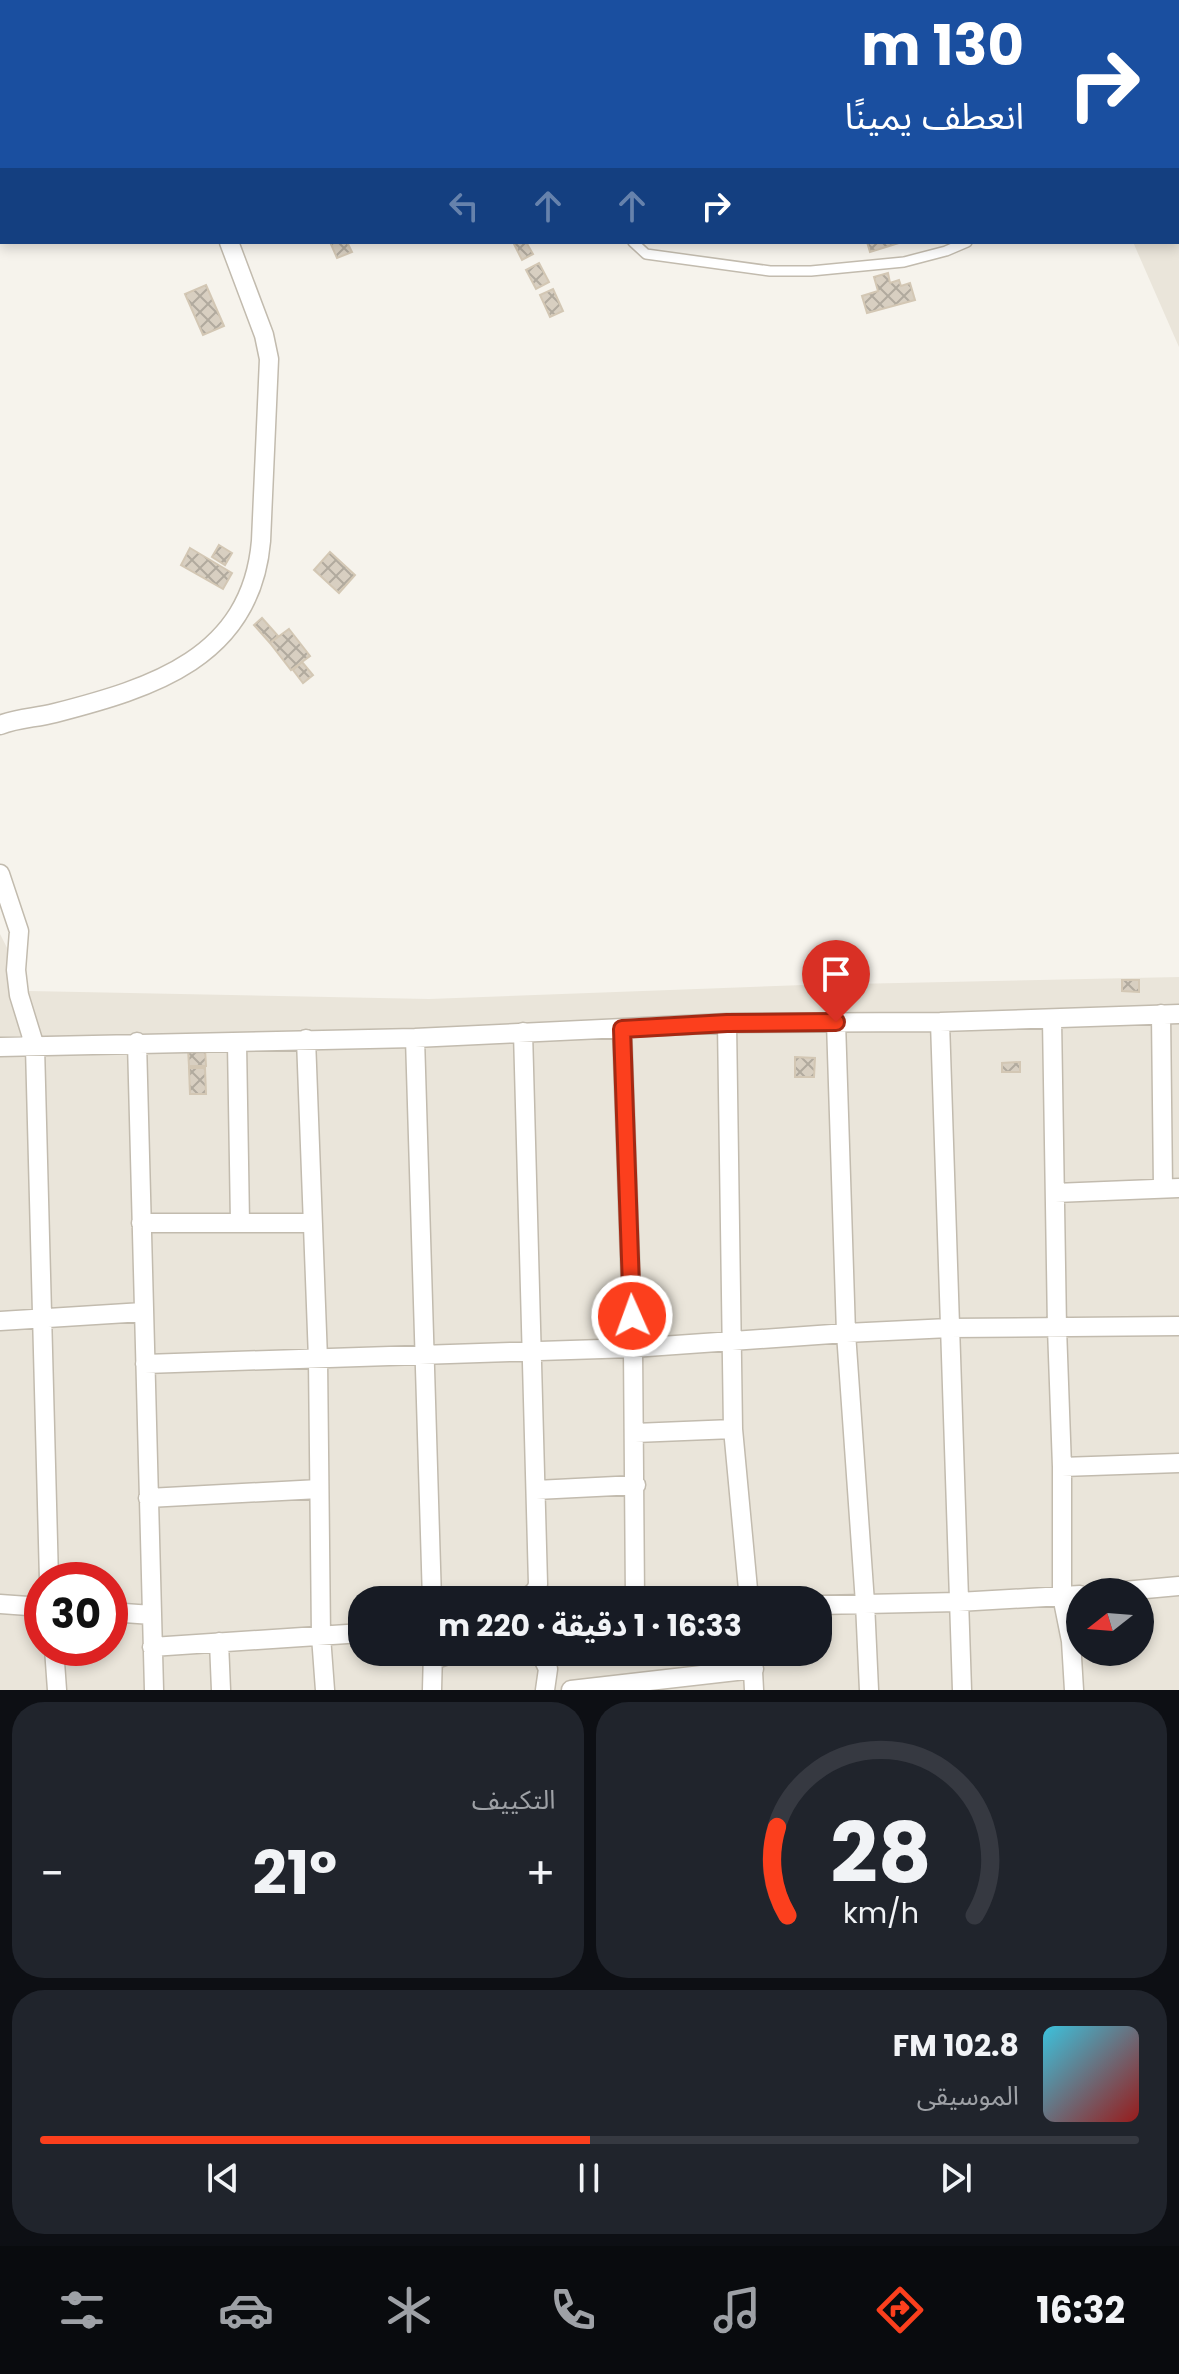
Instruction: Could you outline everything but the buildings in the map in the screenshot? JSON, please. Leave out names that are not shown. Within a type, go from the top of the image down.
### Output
[{"type":"street","points":[[0,725],[51,714],[155,682],[212,647],[249,595],[259,568],[269,359],[264,335],[230,244]]},
{"type":"street","points":[[2,883],[19,931],[16,970],[19,995],[35,1047],[49,1562]]},
{"type":"street","points":[[0,1047],[415,1038],[727,1023],[940,1022],[1170,1014],[1171,1188],[1055,1193]]},
{"type":"street","points":[[1052,1019],[1057,1328],[1070,1578]]},
{"type":"street","points":[[836,1022],[846,1333],[869,1690]]},
{"type":"street","points":[[940,1022],[962,1690]]},
{"type":"street","points":[[727,1023],[733,1429],[748,1586]]},
{"type":"street","points":[[622,1029],[633,1348],[635,1586]]},
{"type":"street","points":[[523,1032],[537,1586]]},
{"type":"street","points":[[415,1038],[432,1586]]},
{"type":"street","points":[[306,1039],[318,1359],[321,1636],[325,1690]]},
{"type":"street","points":[[137,1042],[154,1690]]},
{"type":"street","points":[[237,1043],[240,1223]]},
{"type":"street","points":[[141,1223],[313,1223]]},
{"type":"street","points":[[0,1321],[143,1312]]},
{"type":"street","points":[[145,1364],[633,1348],[949,1328],[1179,1326]]},
{"type":"street","points":[[635,1433],[733,1429]]},
{"type":"street","points":[[1062,1467],[1179,1463]]},
{"type":"street","points":[[536,1490],[636,1485]]},
{"type":"street","points":[[148,1498],[319,1489]]},
{"type":"street","points":[[1154,1588],[1179,1586]]},
{"type":"street","points":[[832,1604],[1066,1596]]},
{"type":"street","points":[[0,1604],[24,1606]]},
{"type":"street","points":[[128,1613],[152,1615]]},
{"type":"street","points":[[152,1647],[348,1634]]},
{"type":"street","points":[[219,1642],[221,1690]]},
{"type":"street","points":[[55,1666],[57,1690]]},
{"type":"street","points":[[432,1690],[433,1666]]},
{"type":"street","points":[[545,1690],[547,1666]]},
{"type":"street","points":[[571,1690],[722,1666]]},
{"type":"street","points":[[753,1666],[754,1690]]},
{"type":"street","points":[[1073,1666],[1074,1690]]},
{"type":"lane","points":[[635,244],[646,254],[770,271],[811,271],[904,262],[958,244]]},
{"type":"shaded area","points":[[1134,244],[1179,244],[1179,347]]},
{"type":"shaded area","points":[[0,934],[29,991],[429,999],[803,985],[1179,977],[1179,1690],[0,1690]]},
{"type":"route","points":[[632,1316],[622,1029],[727,1023],[836,1022]]}]
